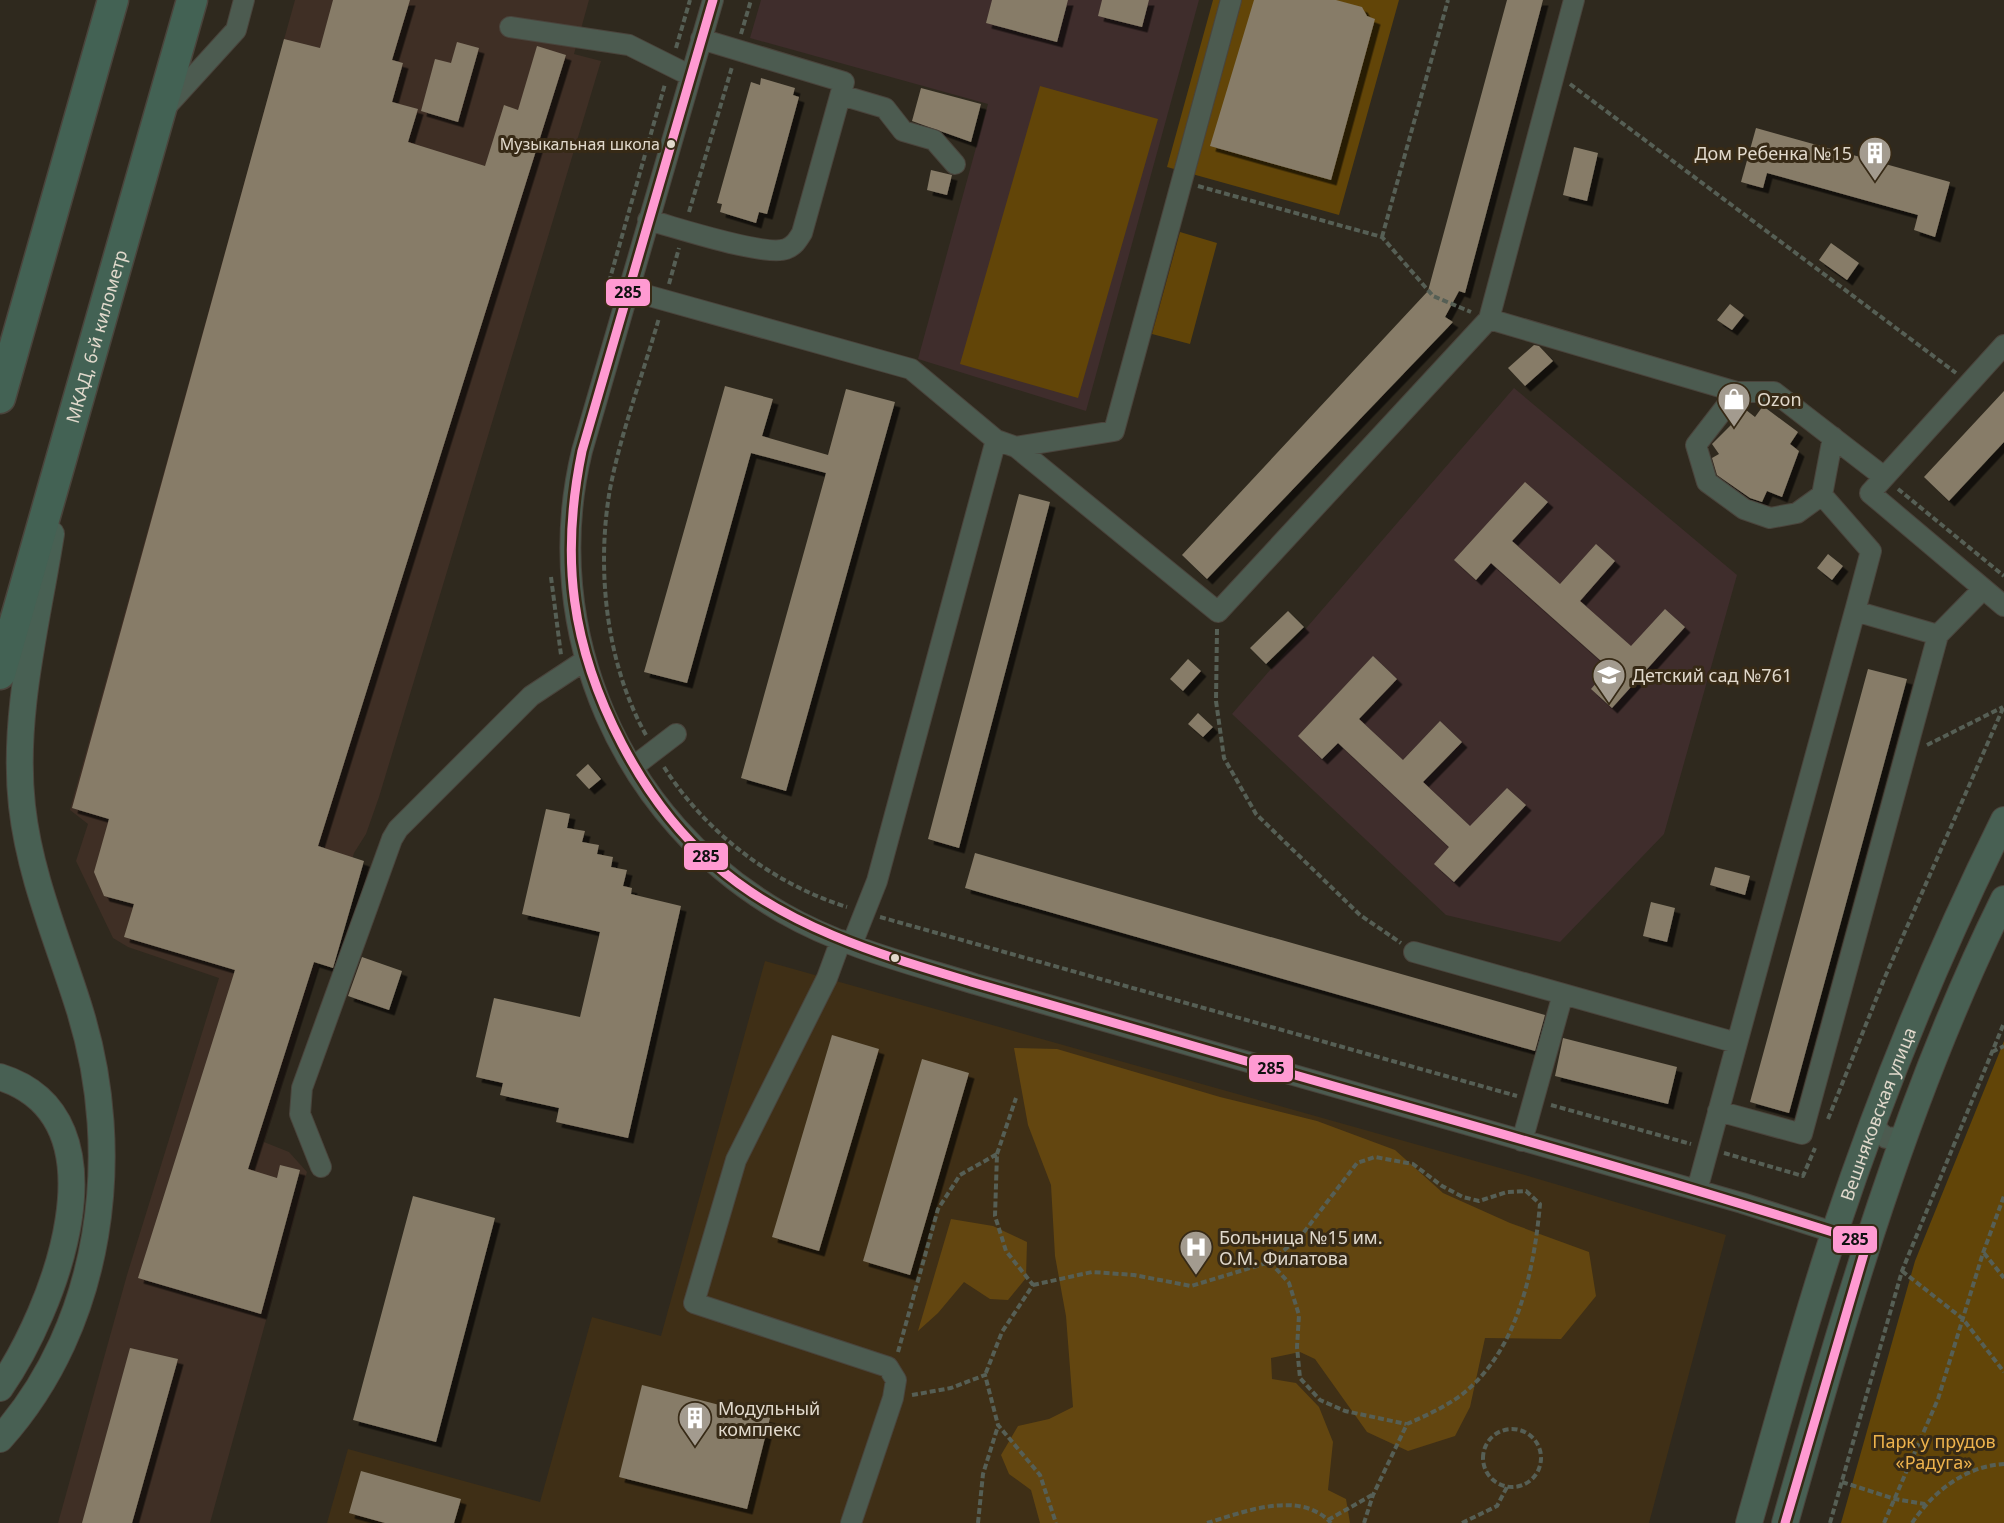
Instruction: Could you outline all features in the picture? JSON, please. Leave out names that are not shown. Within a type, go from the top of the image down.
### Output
[{"type":"highway","points":[[0,398],[113,0]]},
{"type":"highway","name":"МКАД, 6-й километр","points":[[0,674],[192,0]]},
{"type":"main road","points":[[0,1438],[43,1377],[80,1296],[93,1248],[101,1198],[102,1150],[99,1103],[80,1011],[34,873],[26,840],[19,774],[23,707],[67,439]]},
{"type":"main road","name":"Вешняковская улица","points":[[1749,1523],[1834,1232],[1876,1115],[1938,958],[2004,820]]},
{"type":"main road","name":"Вешняковская улица","points":[[1785,1523],[1867,1243],[1908,1127],[1970,972],[2004,898]]},
{"type":"main road","points":[[0,1077],[26,1088],[40,1098],[53,1114],[68,1143],[71,1177],[68,1217],[51,1287],[31,1333],[0,1388]]},
{"type":"street","points":[[159,114],[236,30],[244,0]]},
{"type":"street","points":[[713,0],[582,451],[573,496],[572,590],[584,661],[607,717],[633,767],[656,804],[676,829],[724,874],[782,913],[846,942],[975,984],[1697,1190],[1867,1243]]},
{"type":"street","points":[[1016,447],[1114,431],[1231,0]]},
{"type":"street","points":[[628,290],[911,369],[996,440],[1016,447],[1218,612],[1489,319],[1574,0]]},
{"type":"street","points":[[510,27],[629,45],[691,76]]},
{"type":"street","points":[[648,220],[763,250],[783,250],[795,245],[802,233],[844,82],[701,39]]},
{"type":"street","points":[[840,95],[885,108],[903,131],[934,140],[955,164]]},
{"type":"street","points":[[1489,319],[1737,392],[1774,392],[1884,477]]},
{"type":"street","points":[[2004,345],[1870,493],[2004,606]]},
{"type":"street","points":[[1737,392],[1696,445],[1707,482],[1744,509],[1770,518],[1797,513],[1822,495],[1833,437]]},
{"type":"street","points":[[851,1523],[894,1389],[888,1367],[694,1303],[736,1160],[827,978],[864,913],[877,881],[996,440]]},
{"type":"street","points":[[1697,1190],[1871,550],[1822,495]]},
{"type":"street","points":[[1718,1111],[1802,1134],[1938,635],[1983,589]]},
{"type":"street","points":[[1855,611],[1938,635]]},
{"type":"street","points":[[321,1167],[302,1125],[299,1102],[310,1061],[392,839],[398,829],[531,696],[584,661]]},
{"type":"street","points":[[633,767],[676,734]]},
{"type":"street","points":[[1414,952],[1737,1043]]},
{"type":"street","points":[[1522,1141],[1563,994]]},
{"type":"street","points":[[1876,1115],[1876,1128],[1886,1138],[1899,1137],[1908,1127]]},
{"type":"path","points":[[751,0],[616,467],[605,537],[609,617],[622,680],[630,704],[655,751],[675,785],[694,807],[736,848],[790,884],[864,913],[1803,1176],[1818,1141]]},
{"type":"path","points":[[1382,237],[1448,0]]},
{"type":"path","points":[[1555,73],[1969,382]]},
{"type":"path","points":[[1181,182],[1382,237],[1433,296],[1489,319]]},
{"type":"path","points":[[1884,477],[2004,576]]},
{"type":"path","points":[[1218,612],[1216,701],[1224,758],[1256,814],[1360,915],[1414,952]]},
{"type":"path","points":[[1905,756],[2004,706]]},
{"type":"path","points":[[1827,1121],[1890,966],[2004,706]]},
{"type":"path","points":[[1830,1523],[1902,1271],[2004,1023]]},
{"type":"path","points":[[1992,1052],[2004,1046]]},
{"type":"path","points":[[1016,1098],[996,1154],[995,1216],[1006,1251],[1033,1285]]},
{"type":"path","points":[[985,1375],[951,1388],[894,1389],[898,1350],[938,1209],[960,1175],[996,1154]]},
{"type":"path","points":[[1056,1523],[1040,1474],[998,1425],[985,1375],[1002,1332],[1033,1285],[1092,1272],[1134,1275],[1191,1286],[1256,1268],[1270,1262],[1301,1236],[1357,1163],[1375,1157],[1413,1164],[1463,1197],[1479,1201],[1507,1192],[1526,1191],[1539,1204],[1536,1250],[1524,1299],[1492,1362],[1462,1395],[1438,1410],[1407,1424],[1345,1412],[1320,1400],[1300,1377],[1297,1347],[1299,1315],[1289,1282],[1270,1262]]},
{"type":"path","points":[[1884,1523],[1938,1399],[1983,1253],[2004,1196]]},
{"type":"path","points":[[1983,1253],[2004,1278]]},
{"type":"path","points":[[1902,1271],[1963,1319],[2004,1372]]},
{"type":"path","points":[[1364,1523],[1372,1495],[1407,1424]]},
{"type":"path","points":[[978,1523],[983,1474],[998,1425]]},
{"type":"path","points":[[1513,1429],[1525,1432],[1534,1438],[1540,1449],[1542,1461],[1538,1473],[1530,1482],[1519,1487],[1507,1487],[1489,1476],[1483,1456],[1492,1437],[1502,1431],[1513,1429]]},
{"type":"path","points":[[1912,1523],[1925,1504],[1969,1472],[2004,1464]]},
{"type":"path","points":[[1841,1482],[1895,1499],[1925,1504]]},
{"type":"path","points":[[1462,1523],[1497,1506],[1507,1487]]},
{"type":"path","points":[[1207,1523],[1244,1512],[1296,1503],[1329,1521],[1372,1495]]},
{"type":"shaded area","points":[[295,0],[589,0],[574,54],[601,61],[379,797],[366,834],[354,853],[264,1142],[289,1152],[307,1172],[210,1523],[58,1523],[127,1275],[219,978],[128,947],[113,938],[76,861],[88,824],[70,810]]},
{"type":"shaded area","points":[[761,0],[1199,0],[1086,411],[918,359],[988,104],[750,38]]},
{"type":"shaded area","points":[[1514,388],[1737,575],[1664,834],[1560,942],[1446,915],[1232,714]]},
{"type":"shaded area","name":"Больница №15 им. О.М. Филатова","points":[[765,961],[1525,1175],[1726,1235],[1649,1523],[327,1523],[348,1449],[540,1502],[592,1317],[661,1336]]},
{"type":"shaded area","points":[[1014,1048],[1057,1049],[1220,1097],[1317,1121],[1395,1150],[1443,1193],[1510,1223],[1589,1252],[1596,1296],[1561,1339],[1485,1338],[1470,1407],[1455,1436],[1408,1451],[1367,1432],[1315,1359],[1300,1352],[1271,1358],[1272,1379],[1296,1383],[1319,1407],[1333,1442],[1328,1490],[1346,1499],[1350,1523],[1040,1523],[1031,1490],[1009,1474],[1001,1455],[1018,1426],[1049,1419],[1073,1407],[1066,1316],[1055,1256],[1051,1185],[1028,1125]]},
{"type":"shaded area","points":[[951,1219],[993,1226],[1027,1242],[1026,1278],[1008,1300],[990,1299],[964,1282],[938,1313],[918,1331]]},
{"type":"green space","points":[[1213,0],[1399,0],[1339,215],[1167,167]]},
{"type":"green space","points":[[1040,86],[1158,119],[1078,398],[960,364]]},
{"type":"green space","points":[[1180,232],[1217,243],[1190,344],[1152,334]]},
{"type":"green space","name":"Парк у прудов «Радуга»","points":[[2004,1041],[2004,1523],[1841,1523],[1915,1261]]},
{"type":"building","points":[[333,0],[410,0],[392,60],[403,63],[392,102],[418,109],[408,142],[485,166],[504,105],[518,110],[537,46],[566,55],[318,846],[364,861],[333,968],[314,962],[248,1169],[277,1178],[280,1165],[300,1170],[261,1314],[138,1278],[235,970],[124,937],[134,904],[104,896],[94,872],[109,819],[72,808],[284,39],[320,48]]},
{"type":"building","points":[[992,0],[1068,0],[1057,42],[986,23]]},
{"type":"building","points":[[1102,0],[1149,0],[1142,27],[1098,16]]},
{"type":"building","points":[[1254,0],[1336,0],[1362,7],[1367,16],[1375,19],[1331,180],[1210,146]]},
{"type":"building","points":[[1507,0],[1543,0],[1465,293],[1459,291],[1445,317],[1453,322],[1207,579],[1182,555],[1428,291]]},
{"type":"building","points":[[457,42],[479,48],[458,122],[421,111],[435,59],[451,63]]},
{"type":"building","points":[[761,78],[795,88],[793,95],[799,97],[767,214],[759,212],[756,223],[720,212],[722,204],[717,203],[751,82],[760,85]]},
{"type":"building","points":[[921,88],[981,104],[971,142],[912,121]]},
{"type":"building","name":"Дом Ребенка №15","points":[[1756,128],[1950,182],[1935,237],[1914,230],[1918,215],[1767,173],[1763,188],[1741,182]]},
{"type":"building","points":[[1574,147],[1598,153],[1587,201],[1563,195]]},
{"type":"building","points":[[931,170],[952,175],[947,195],[927,190]]},
{"type":"building","points":[[1831,243],[1859,263],[1847,280],[1819,260]]},
{"type":"building","points":[[1730,304],[1744,315],[1732,330],[1717,320]]},
{"type":"building","points":[[1534,345],[1539,346],[1553,361],[1525,386],[1508,368]]},
{"type":"building","points":[[725,386],[773,399],[762,436],[828,455],[846,389],[895,402],[786,791],[741,778],[826,473],[751,453],[687,683],[644,672]]},
{"type":"building","points":[[2004,391],[2004,442],[1949,501],[1924,477]]},
{"type":"building","points":[[1763,406],[1798,432],[1790,444],[1799,451],[1782,497],[1767,491],[1762,502],[1750,498],[1717,475],[1712,458],[1719,454],[1712,444],[1746,410],[1755,417]]},
{"type":"building","points":[[1525,482],[1548,502],[1512,541],[1560,584],[1596,544],[1615,561],[1580,601],[1631,646],[1665,609],[1685,627],[1612,708],[1591,689],[1609,668],[1491,563],[1476,580],[1454,560]]},
{"type":"building","points":[[1019,494],[1050,502],[959,848],[928,839]]},
{"type":"building","points":[[1828,554],[1843,566],[1832,580],[1817,568]]},
{"type":"building","points":[[1288,611],[1304,627],[1266,664],[1250,648]]},
{"type":"building","points":[[1373,656],[1397,679],[1359,719],[1403,760],[1440,721],[1462,742],[1423,782],[1470,826],[1507,788],[1526,805],[1454,882],[1434,864],[1449,847],[1338,743],[1322,759],[1298,736]]},
{"type":"building","points":[[1188,659],[1201,671],[1183,691],[1170,679]]},
{"type":"building","points":[[1868,669],[1907,679],[1789,1113],[1750,1102]]},
{"type":"building","points":[[1198,713],[1213,727],[1203,737],[1188,724]]},
{"type":"building","points":[[588,764],[601,779],[589,789],[576,775]]},
{"type":"building","points":[[546,809],[570,814],[567,828],[585,831],[582,842],[599,845],[597,854],[613,857],[611,867],[627,870],[623,886],[632,888],[631,894],[681,906],[628,1138],[556,1122],[559,1108],[500,1095],[503,1083],[476,1077],[494,998],[580,1017],[600,932],[522,914]]},
{"type":"building","points":[[975,853],[1545,1015],[1535,1051],[965,888]]},
{"type":"building","points":[[1715,867],[1750,876],[1745,895],[1710,885]]},
{"type":"building","points":[[1651,902],[1675,908],[1667,942],[1643,936]]},
{"type":"building","points":[[362,957],[402,971],[389,1010],[348,996]]},
{"type":"building","points":[[832,1035],[879,1049],[819,1251],[772,1237]]},
{"type":"building","points":[[1563,1038],[1677,1067],[1668,1104],[1555,1076]]},
{"type":"building","points":[[922,1059],[969,1073],[910,1275],[863,1261]]},
{"type":"building","points":[[413,1196],[495,1218],[436,1442],[353,1420]]},
{"type":"building","points":[[130,1348],[178,1359],[132,1523],[82,1523]]},
{"type":"building","name":"Модульный комплекс","points":[[642,1385],[770,1418],[747,1509],[619,1477]]},
{"type":"building","points":[[361,1471],[461,1499],[454,1523],[385,1523],[349,1513]]},
{"type":"transit line","name":"285","points":[[713,0],[582,451],[575,490],[572,528],[575,601],[581,636],[591,672],[622,744],[651,792],[686,837],[713,863],[741,885],[771,905],[803,922],[869,949],[971,982],[1598,1162],[1867,1243],[1785,1523]]},
{"type":"place","name":"Музыкальная школа","points":[[671,144]]},
{"type":"place","name":"Дом Ребенка №15","points":[[1875,182]]},
{"type":"place","name":"Ozon","points":[[1734,428]]},
{"type":"place","name":"Детский сад №761","points":[[1609,704]]},
{"type":"place","name":"Больница №15 им. О.М. Филатова","points":[[1196,1276]]},
{"type":"place","name":"Модульный комплекс","points":[[695,1447]]}]
